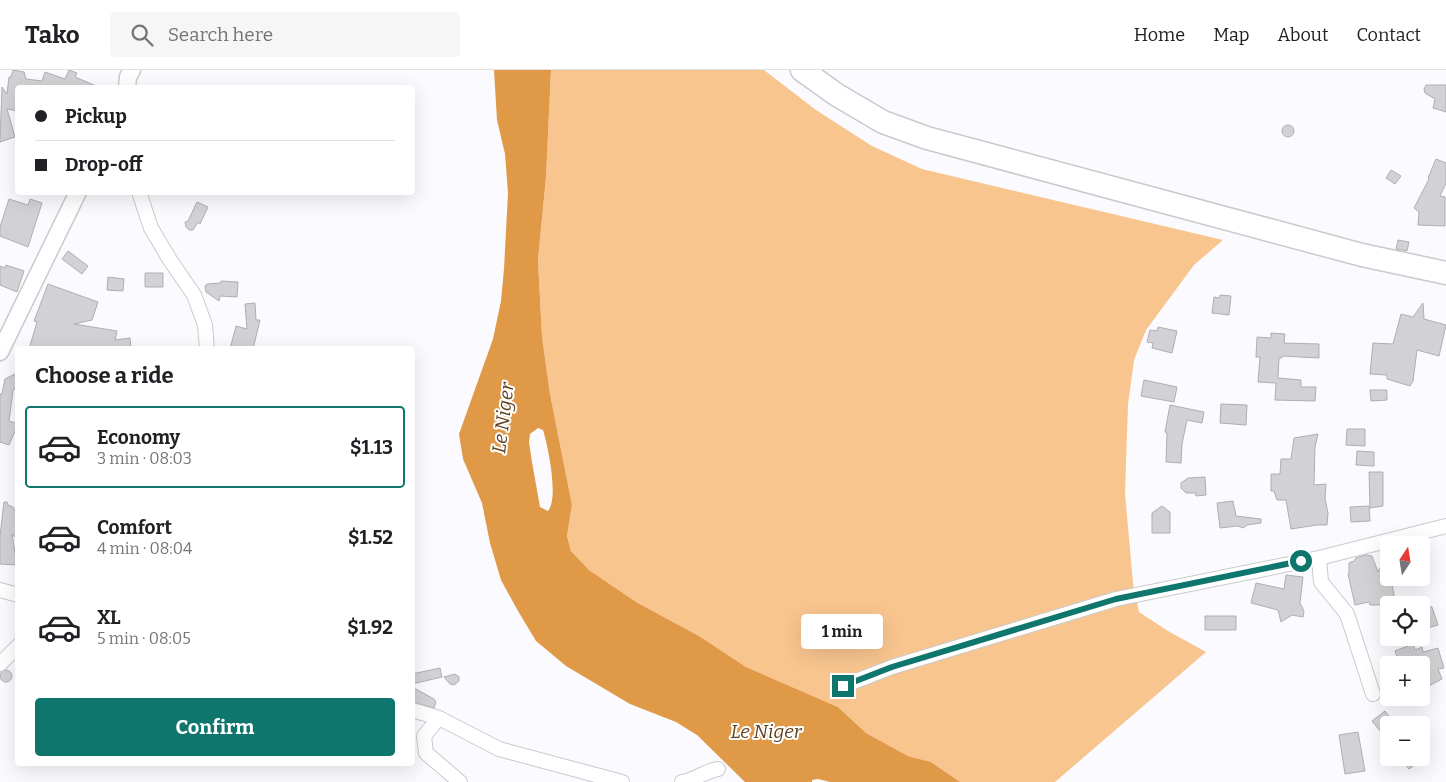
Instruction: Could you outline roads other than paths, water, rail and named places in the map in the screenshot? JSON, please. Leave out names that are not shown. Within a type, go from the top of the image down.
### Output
[{"type":"highway","points":[[802,70],[837,95],[883,122],[927,138],[1362,255],[1446,274]]},
{"type":"street","points":[[127,85],[128,77],[132,70]]},
{"type":"street","points":[[0,352],[77,195]]},
{"type":"street","points":[[140,195],[152,228],[170,260],[194,295],[205,325],[207,346]]},
{"type":"street","points":[[843,686],[892,667],[1116,599],[1319,558],[1446,526]]},
{"type":"street","points":[[1319,558],[1322,582],[1347,614],[1373,694]]},
{"type":"street","points":[[0,590],[15,594]]},
{"type":"street","points":[[0,664],[15,649]]},
{"type":"street","points":[[415,711],[439,718],[499,749],[618,782]]},
{"type":"street","points":[[439,718],[424,736],[426,753],[460,782]]},
{"type":"street","points":[[682,782],[688,781],[709,770],[718,769]]},
{"type":"water","name":"Le Niger","points":[[494,70],[551,70],[546,177],[538,260],[542,337],[550,394],[572,505],[567,536],[571,551],[589,570],[636,602],[699,636],[746,667],[838,707],[866,733],[908,756],[931,762],[960,782],[830,782],[818,779],[812,780],[812,782],[745,782],[697,735],[676,722],[630,704],[566,666],[536,641],[501,580],[490,543],[482,503],[463,459],[459,434],[493,339],[501,301],[508,193],[505,154],[497,120]],"holes":[[[538,428],[543,430],[550,459],[553,484],[553,495],[548,511],[540,507],[529,442],[530,434]]]}]
